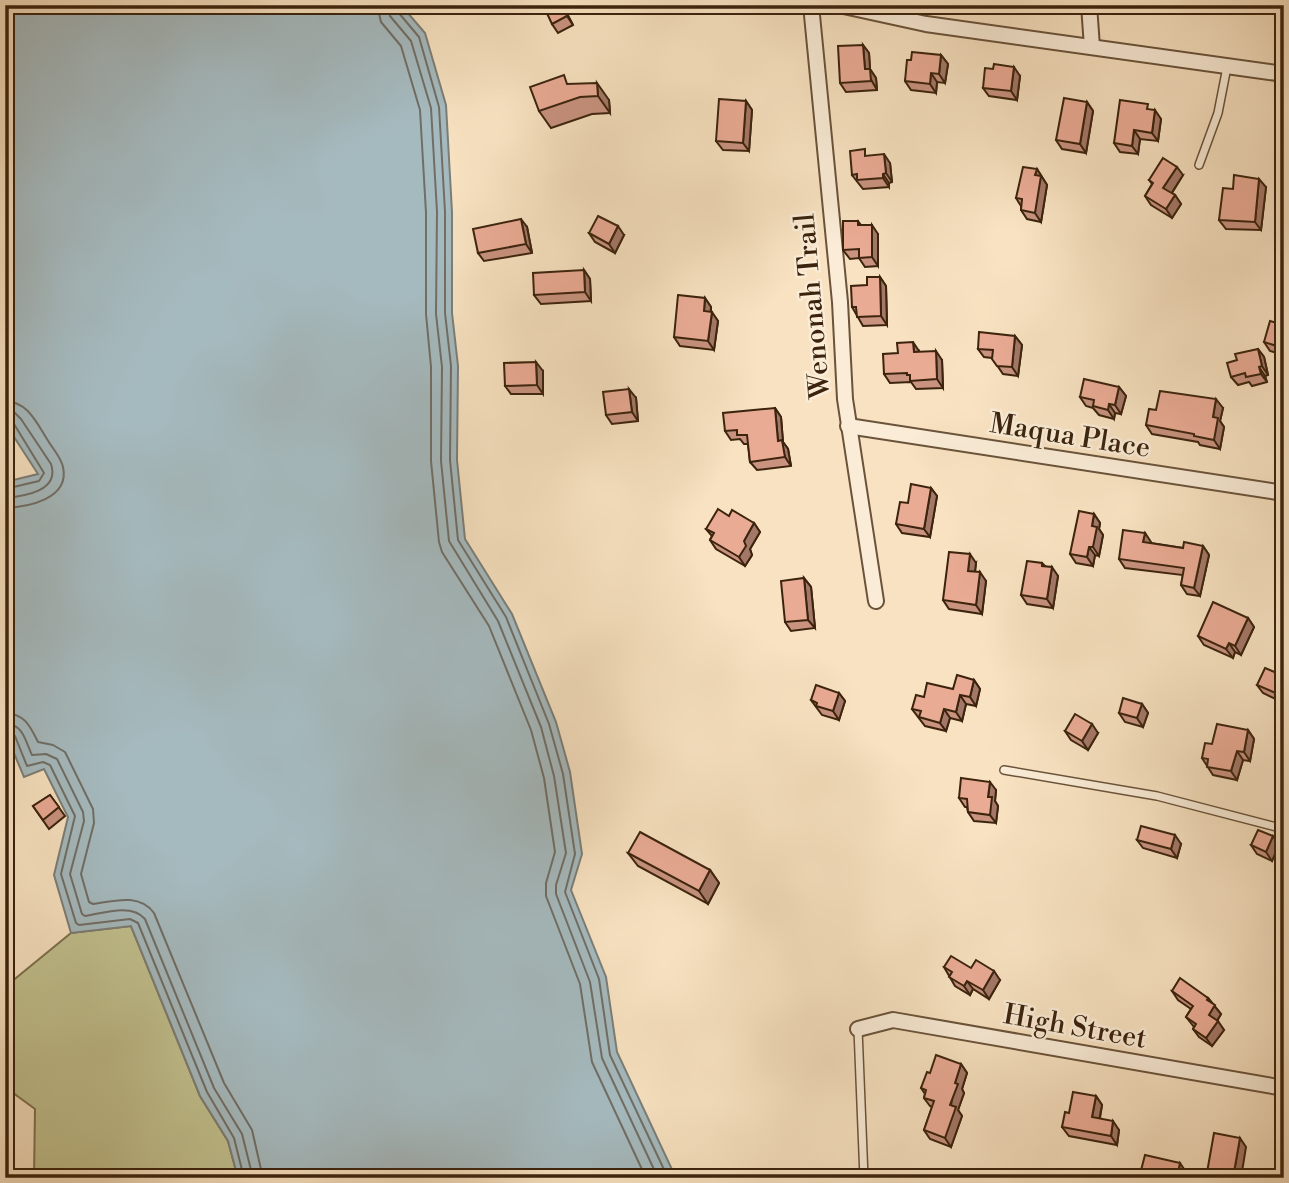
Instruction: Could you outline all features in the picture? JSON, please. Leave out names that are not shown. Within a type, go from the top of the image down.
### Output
[{"type":"street","name":"Wenonah Trail","points":[[811,5],[839,290],[842,372],[876,601]]},
{"type":"street","points":[[839,5],[926,24],[1284,75]]},
{"type":"street","points":[[1090,5],[1092,47]]},
{"type":"street","name":"Maqua Place","points":[[848,426],[1284,493]]},
{"type":"street","name":"High Street","points":[[858,1029],[893,1020],[1284,1088]]},
{"type":"lane","points":[[1199,165],[1218,113],[1227,66]]},
{"type":"lane","points":[[1004,770],[1157,796],[1284,829]]},
{"type":"lane","points":[[858,1029],[864,1178]]},
{"type":"green space","points":[[131,926],[200,1096],[228,1141],[238,1178],[34,1178],[35,1109],[5,1087],[5,987],[71,933]]},
{"type":"water","points":[[5,5],[401,5],[425,33],[446,105],[452,212],[452,313],[458,366],[457,460],[465,539],[512,614],[556,722],[570,772],[582,854],[571,890],[606,977],[617,1052],[676,1178],[238,1178],[228,1141],[200,1096],[131,926],[71,933],[54,875],[68,817],[44,769],[24,777],[5,732],[5,482],[38,474],[5,423]]},
{"type":"building","points":[[561,5],[567,16],[552,24],[544,7]]},
{"type":"building","points":[[863,45],[865,69],[870,69],[871,81],[840,83],[838,46]]},
{"type":"building","points":[[912,52],[941,55],[939,74],[931,73],[930,84],[905,81],[907,60],[911,60]]},
{"type":"building","points":[[994,64],[1014,67],[1011,91],[983,88],[985,68],[993,69]]},
{"type":"building","points":[[564,75],[567,84],[597,83],[598,96],[580,97],[539,111],[530,87]]},
{"type":"building","points":[[1064,98],[1087,102],[1080,144],[1056,140]]},
{"type":"building","points":[[719,99],[746,101],[743,143],[716,141]]},
{"type":"building","points":[[1120,100],[1148,104],[1147,109],[1155,110],[1152,133],[1134,130],[1132,146],[1114,143]]},
{"type":"building","points":[[865,149],[865,156],[884,154],[886,173],[883,178],[857,180],[857,174],[852,175],[850,151]]},
{"type":"building","points":[[1163,158],[1177,167],[1163,188],[1175,195],[1166,209],[1145,196],[1153,183],[1149,180]]},
{"type":"building","points":[[1023,167],[1037,169],[1035,175],[1041,176],[1035,213],[1021,210],[1022,199],[1016,198]]},
{"type":"building","points":[[1234,175],[1259,179],[1255,222],[1219,220],[1223,188],[1233,189]]},
{"type":"building","points":[[598,216],[618,226],[609,244],[589,233]]},
{"type":"building","points":[[521,219],[526,244],[478,253],[473,229]]},
{"type":"building","points":[[843,221],[872,225],[872,257],[859,258],[859,249],[843,250]]},
{"type":"building","points":[[584,270],[585,292],[534,295],[533,273]]},
{"type":"building","points":[[867,277],[880,277],[881,316],[857,317],[856,307],[852,307],[851,286],[867,285]]},
{"type":"building","points":[[678,295],[705,298],[704,311],[712,312],[708,341],[674,337]]},
{"type":"building","points":[[1270,321],[1284,325],[1280,347],[1264,342]]},
{"type":"building","points":[[979,332],[1015,336],[1012,367],[997,366],[992,359],[993,350],[978,349]]},
{"type":"building","points":[[913,342],[914,352],[936,351],[937,379],[910,381],[910,375],[907,373],[884,374],[883,354],[898,353],[897,343]]},
{"type":"building","points":[[1258,349],[1261,374],[1246,377],[1245,373],[1231,377],[1227,363],[1237,360],[1235,354]]},
{"type":"building","points":[[536,362],[537,385],[505,386],[504,363]]},
{"type":"building","points":[[1084,379],[1119,387],[1115,405],[1109,404],[1108,410],[1093,406],[1094,400],[1080,397]]},
{"type":"building","points":[[629,389],[632,412],[606,415],[603,392]]},
{"type":"building","points":[[1160,391],[1216,399],[1213,417],[1218,418],[1214,440],[1146,425],[1149,409],[1156,410]]},
{"type":"building","points":[[775,408],[778,441],[782,440],[785,457],[750,462],[747,435],[737,435],[737,430],[725,431],[723,413]]},
{"type":"building","points":[[911,484],[931,488],[924,529],[896,524],[900,502],[908,503]]},
{"type":"building","points":[[718,509],[729,516],[732,510],[754,523],[739,557],[710,540],[714,533],[706,529]]},
{"type":"building","points":[[1079,511],[1094,514],[1092,526],[1097,527],[1093,547],[1089,547],[1087,557],[1070,554]]},
{"type":"building","points":[[1123,530],[1145,533],[1143,542],[1183,548],[1184,542],[1203,546],[1194,588],[1181,585],[1184,568],[1119,559]]},
{"type":"building","points":[[949,552],[970,554],[968,571],[980,572],[976,605],[943,600]]},
{"type":"building","points":[[1027,561],[1052,567],[1047,599],[1021,595]]},
{"type":"building","points":[[804,578],[808,620],[785,622],[781,581]]},
{"type":"building","points":[[1213,602],[1248,618],[1235,646],[1229,643],[1226,649],[1198,636]]},
{"type":"building","points":[[1265,668],[1284,676],[1278,694],[1257,685]]},
{"type":"building","points":[[957,675],[974,680],[970,697],[960,695],[956,712],[944,709],[940,723],[919,717],[921,711],[912,709],[916,695],[924,697],[927,683],[953,689]]},
{"type":"building","points":[[816,685],[839,693],[833,711],[816,706],[817,703],[811,700]]},
{"type":"building","points":[[1123,698],[1142,704],[1137,718],[1119,713]]},
{"type":"building","points":[[1075,714],[1092,724],[1082,741],[1065,731]]},
{"type":"building","points":[[1217,724],[1248,730],[1244,752],[1237,751],[1231,771],[1207,767],[1208,759],[1202,758],[1205,743],[1212,744]]},
{"type":"building","points":[[961,778],[990,782],[990,815],[968,812],[967,799],[959,798]]},
{"type":"building","points":[[50,795],[59,807],[43,820],[33,806]]},
{"type":"building","points":[[1141,826],[1175,835],[1171,849],[1137,840]]},
{"type":"building","points":[[1258,830],[1273,836],[1266,852],[1251,845]]},
{"type":"building","points":[[640,832],[710,870],[699,891],[628,853]]},
{"type":"building","points":[[951,956],[971,968],[976,960],[994,971],[983,990],[967,981],[964,986],[949,977],[952,972],[944,967]]},
{"type":"building","points":[[1180,978],[1215,1005],[1209,1015],[1218,1021],[1206,1038],[1193,1029],[1196,1024],[1186,1017],[1193,1006],[1172,991]]},
{"type":"building","points":[[936,1055],[961,1064],[955,1083],[958,1084],[950,1105],[956,1107],[945,1138],[924,1130],[934,1101],[924,1098],[926,1090],[921,1088]]},
{"type":"building","points":[[1073,1092],[1096,1096],[1092,1117],[1113,1121],[1111,1136],[1062,1127],[1065,1112],[1069,1113]]},
{"type":"building","points":[[1214,1133],[1240,1138],[1233,1178],[1206,1178]]},
{"type":"building","points":[[1145,1155],[1180,1163],[1177,1178],[1139,1178]]},
{"type":"building","points":[[983,1170],[1010,1178],[980,1178]]}]
